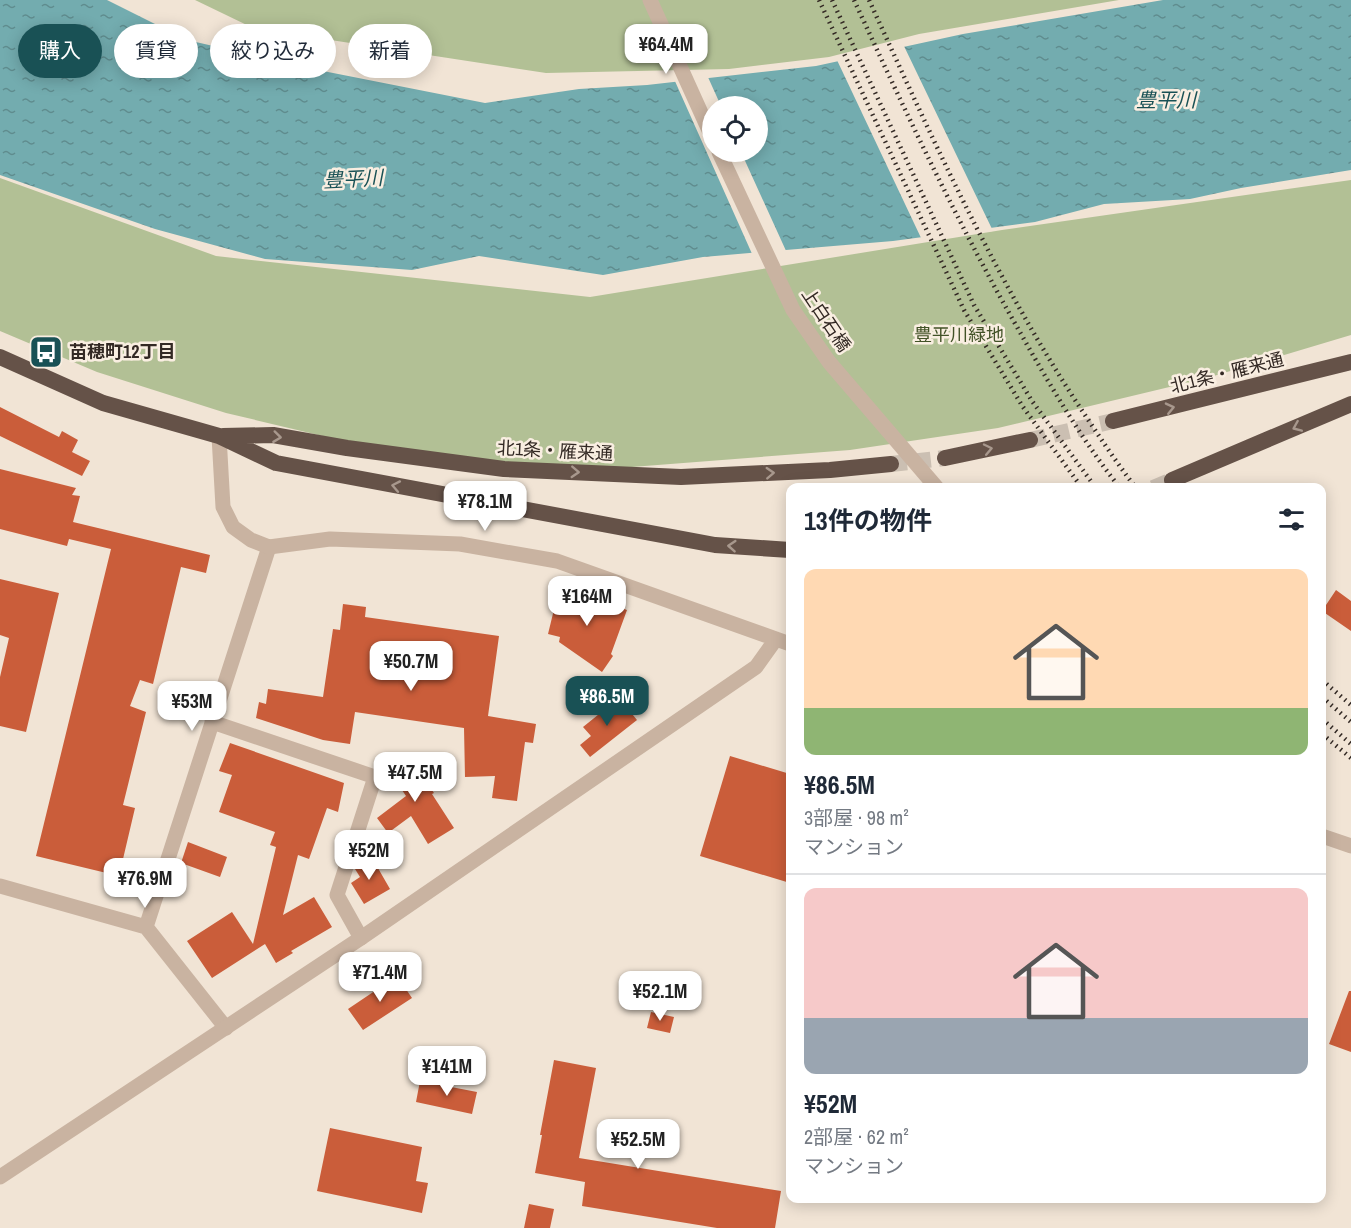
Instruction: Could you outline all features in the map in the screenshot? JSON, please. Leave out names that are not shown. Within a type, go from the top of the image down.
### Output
[{"type":"highway","name":"北1条・雁来通","points":[[0,357],[103,403],[219,436],[276,463],[715,545],[786,550]]},
{"type":"highway","name":"北1条・雁来通","points":[[1113,421],[1351,362]]},
{"type":"highway","points":[[1172,480],[1351,404]]},
{"type":"highway","name":"北1条・雁来通","points":[[219,436],[273,435],[347,448],[504,468],[681,477],[830,470],[891,464]]},
{"type":"highway","points":[[945,458],[1030,440]]},
{"type":"street","points":[[650,0],[702,115]]},
{"type":"street","name":"上白石橋","points":[[724,162],[793,310],[829,362],[933,483]]},
{"type":"street","points":[[0,1177],[361,938],[756,668],[783,641],[557,561],[460,544],[330,539],[269,547],[251,540],[233,527],[222,507],[219,436]]},
{"type":"street","points":[[146,927],[269,547]]},
{"type":"street","points":[[212,722],[375,777],[337,895],[361,938]]},
{"type":"street","points":[[1326,837],[1351,846]]},
{"type":"street","points":[[0,886],[146,927],[226,1028]]},
{"type":"green space","points":[[195,0],[1119,0],[919,34],[829,57],[729,69],[546,73],[432,55],[432,24],[348,24],[348,43],[336,41],[336,24],[245,24]]},
{"type":"green space","name":"豊平川緑地","points":[[0,178],[216,256],[590,297],[1002,230],[1351,180],[1351,335],[1207,378],[998,428],[850,450],[606,469],[445,465],[226,413],[97,372],[0,331]]},
{"type":"water","name":"豊平川","points":[[0,0],[107,0],[155,24],[114,24],[114,78],[198,78],[198,43],[210,45],[210,78],[336,78],[336,74],[348,76],[348,78],[358,78],[485,103],[579,89],[647,85],[816,66],[963,34],[1163,0],[1351,0],[1351,170],[1190,199],[1104,204],[1035,222],[893,241],[703,257],[603,275],[479,256],[412,270],[265,259],[155,229],[0,175]]},
{"type":"pier","points":[[903,44],[993,231],[922,240],[836,58]]},
{"type":"pier","points":[[707,75],[716,96],[702,96],[702,142],[674,79]]},
{"type":"pier","points":[[711,162],[746,162],[787,253],[753,256]]},
{"type":"building","points":[[0,407],[59,437],[62,431],[78,440],[72,452],[90,461],[82,476],[0,436]]},
{"type":"building","points":[[0,469],[76,488],[72,495],[80,496],[73,522],[210,555],[206,573],[181,567],[153,684],[140,680],[130,706],[146,712],[123,805],[135,808],[119,876],[36,856],[111,549],[69,539],[67,546],[0,529]]},
{"type":"building","points":[[0,579],[59,593],[26,732],[0,726],[0,677],[9,638],[0,635]]},
{"type":"building","points":[[559,589],[627,610],[611,654],[613,656],[602,672],[559,642],[560,637],[548,634]]},
{"type":"building","points":[[1336,590],[1351,601],[1351,631],[1326,614],[1326,605]]},
{"type":"building","points":[[343,604],[366,607],[365,617],[499,636],[488,716],[536,724],[533,743],[525,742],[517,801],[492,798],[495,776],[465,777],[464,728],[355,712],[350,744],[323,740],[256,718],[259,702],[266,704],[268,689],[323,697],[333,629],[340,630]]},
{"type":"building","points":[[619,698],[637,720],[590,757],[580,745],[591,736],[583,727]]},
{"type":"building","points":[[230,743],[344,783],[338,812],[327,808],[309,859],[298,855],[283,915],[314,897],[332,927],[291,951],[293,953],[276,963],[265,944],[212,978],[187,941],[232,912],[253,944],[276,847],[270,845],[275,832],[219,812],[232,775],[219,771]]},
{"type":"building","points":[[406,753],[434,793],[432,794],[454,828],[428,844],[411,816],[388,833],[377,818],[406,796],[386,766]]},
{"type":"building","points":[[730,756],[786,773],[786,882],[700,856]]},
{"type":"building","points":[[188,842],[227,857],[220,877],[181,863]]},
{"type":"building","points":[[371,856],[390,889],[364,904],[351,883],[360,877],[355,869],[357,865]]},
{"type":"building","points":[[397,976],[412,998],[363,1030],[348,1009]]},
{"type":"building","points":[[1349,991],[1351,991],[1351,1052],[1329,1044]]},
{"type":"building","points":[[651,1012],[674,1017],[670,1033],[647,1028]]},
{"type":"building","points":[[554,1060],[596,1068],[579,1158],[781,1191],[775,1228],[717,1228],[582,1206],[585,1182],[535,1173]]},
{"type":"building","points":[[420,1081],[477,1092],[472,1114],[416,1102]]},
{"type":"building","points":[[330,1128],[422,1147],[416,1181],[428,1183],[422,1213],[317,1191]]},
{"type":"building","points":[[529,1204],[554,1209],[550,1228],[524,1228]]},
{"type":"tunnel","points":[[1030,440],[1113,421]]},
{"type":"tunnel","points":[[891,464],[945,458]]},
{"type":"tunnel","points":[[1165,483],[1172,480]]},
{"type":"railway","points":[[819,0],[964,310],[1023,407],[1078,483]]},
{"type":"railway","points":[[832,0],[974,305],[1032,401],[1092,483]]},
{"type":"railway","points":[[854,0],[934,169],[998,293],[1068,413],[1116,483]]},
{"type":"railway","points":[[869,0],[917,105],[993,260],[1050,360],[1132,483]]},
{"type":"railway","points":[[1326,683],[1351,705]]},
{"type":"railway","points":[[1326,700],[1351,722]]},
{"type":"railway","points":[[1326,722],[1351,744]]},
{"type":"railway","points":[[1326,737],[1351,758]]},
{"type":"place","name":"苗穂町12丁目","points":[[46,352]]}]
